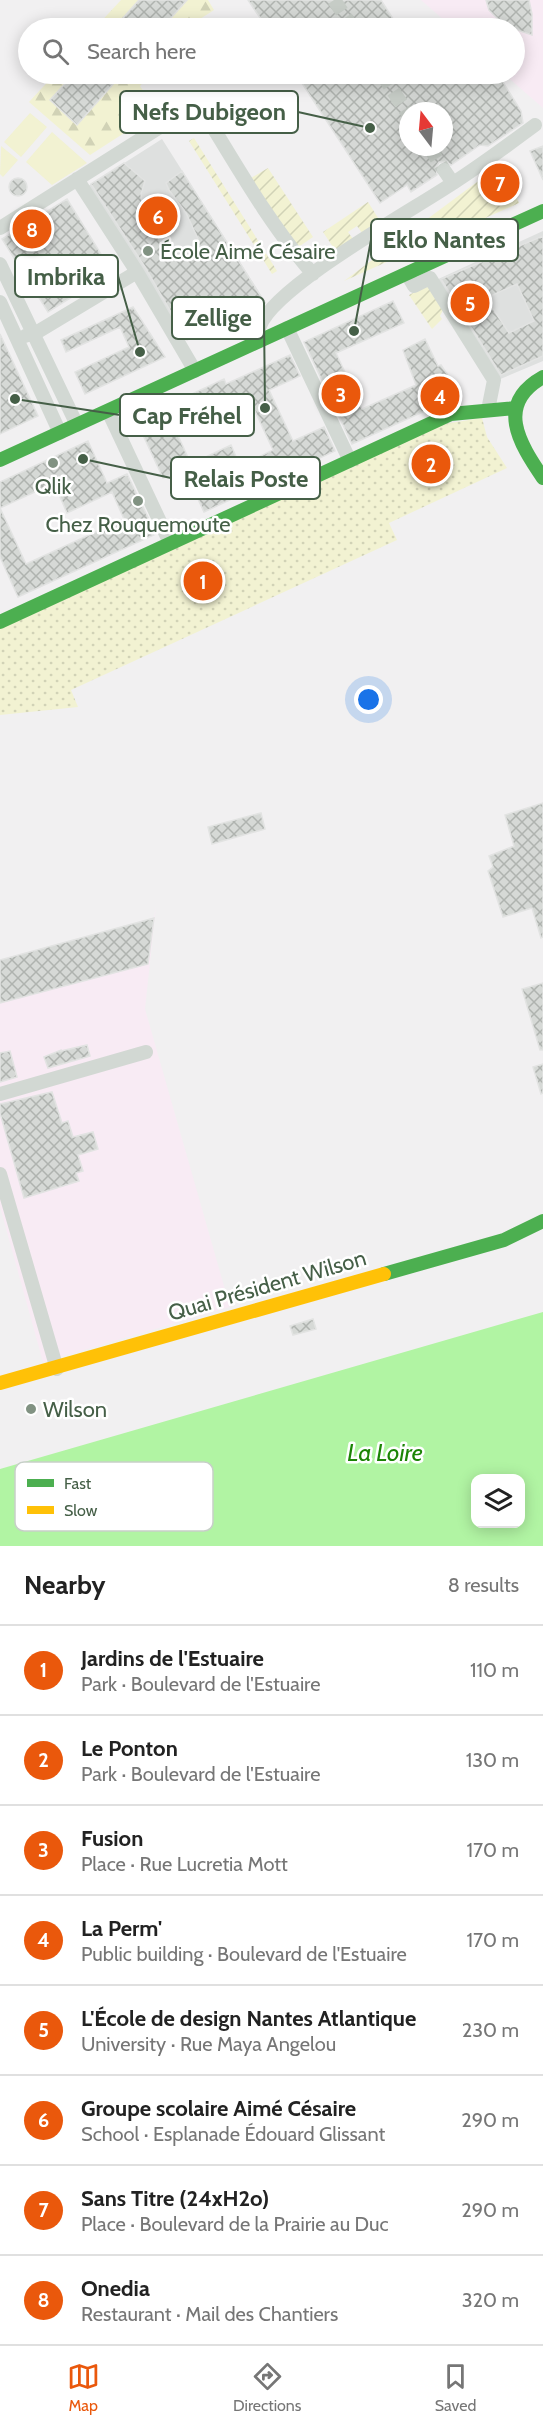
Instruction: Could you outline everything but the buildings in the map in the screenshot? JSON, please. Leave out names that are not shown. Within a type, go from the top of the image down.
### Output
[{"type":"main road","points":[[0,460],[543,211]]},
{"type":"main road","points":[[543,377],[526,388],[515,408],[517,429],[523,446],[543,478]]},
{"type":"main road","points":[[0,621],[451,414],[515,408]]},
{"type":"main road","name":"Quai Président Wilson","points":[[0,1383],[57,1369],[119,1348],[504,1240],[543,1221]]},
{"type":"street","points":[[0,228],[198,103],[263,207],[294,253],[313,274]]},
{"type":"street","points":[[260,326],[264,315],[313,274],[453,183],[535,126]]},
{"type":"street","points":[[444,170],[453,183]]},
{"type":"street","points":[[77,179],[137,272],[195,371]]},
{"type":"street","points":[[1,269],[77,425]]},
{"type":"street","points":[[16,340],[33,333],[137,272]]},
{"type":"street","points":[[407,274],[414,286],[430,278],[494,380],[488,410]]},
{"type":"street","points":[[0,302],[60,433]]},
{"type":"street","points":[[287,328],[350,461]]},
{"type":"street","points":[[108,411],[170,543]]},
{"type":"street","points":[[0,1094],[146,1052]]},
{"type":"street","points":[[0,1174],[57,1369]]},
{"type":"shaded area","points":[[421,0],[543,0],[543,108],[515,84],[525,84],[525,18],[442,18]]},
{"type":"shaded area","name":"École Aimé Césaire","points":[[162,139],[266,303],[184,341],[88,186]]},
{"type":"shaded area","points":[[543,231],[543,361],[498,380],[434,281]]},
{"type":"shaded area","points":[[156,906],[145,1009],[230,1307],[43,1362],[0,1207],[0,960],[154,918]]},
{"type":"green space","points":[[121,0],[208,0],[214,10],[202,18],[104,18]]},
{"type":"green space","points":[[46,84],[142,84],[140,86],[157,112],[90,155],[29,102]]},
{"type":"green space","points":[[30,113],[47,127],[21,157],[4,142]]},
{"type":"green space","points":[[52,132],[87,163],[52,185],[26,162]]},
{"type":"green space","points":[[194,138],[277,271],[272,274],[189,141]]},
{"type":"green space","points":[[1,146],[18,160],[3,177],[0,174]]},
{"type":"green space","points":[[268,168],[313,237],[297,248],[251,178]]},
{"type":"green space","points":[[503,168],[519,203],[344,281],[481,179]]},
{"type":"green space","points":[[368,202],[380,221],[362,233],[357,226],[348,232],[353,239],[335,250],[323,232]]},
{"type":"green space","points":[[428,285],[443,310],[440,316],[442,319],[432,329],[409,295]]},
{"type":"green space","points":[[482,418],[487,437],[507,468],[389,523],[397,540],[71,690],[78,707],[0,715],[0,626],[437,425]]},
{"type":"water","name":"La Loire","points":[[543,1312],[543,1546],[0,1546],[0,1469],[15,1465],[15,1531],[213,1531],[213,1462],[24,1462]]},
{"type":"tunnel","points":[[334,0],[346,18]]},
{"type":"tunnel","points":[[388,84],[400,102]]},
{"type":"tunnel","points":[[435,156],[444,170]]},
{"type":"traffic: fast","points":[[0,460],[543,211]]},
{"type":"traffic: fast","points":[[543,377],[528,388],[519,399],[516,412],[516,424],[520,438],[543,478]]},
{"type":"traffic: fast","points":[[0,622],[451,414],[515,408]]},
{"type":"traffic: fast","points":[[384,1274],[504,1240],[543,1221]]},
{"type":"traffic: slow","points":[[0,1383],[384,1274]]},
{"type":"place","name":"Nefs Dubigeon","points":[[370,128]]},
{"type":"place","name":"Sans Titre (24xH2o)","points":[[500,183]]},
{"type":"place","name":"Groupe scolaire Aimé Césaire","points":[[158,216]]},
{"type":"place","name":"Onedia","points":[[32,229]]},
{"type":"place","name":"École Aimé Césaire","points":[[148,251]]},
{"type":"place","name":"L'École de design Nantes Atlantique","points":[[470,303]]},
{"type":"place","name":"Eklo Nantes","points":[[354,331]]},
{"type":"place","name":"Imbrika","points":[[140,352]]},
{"type":"place","name":"Fusion","points":[[341,394]]},
{"type":"place","name":"La Perm'","points":[[440,396]]},
{"type":"place","name":"Cap Fréhel","points":[[15,399]]},
{"type":"place","name":"Zellige","points":[[265,408]]},
{"type":"place","name":"Relais Poste","points":[[83,459]]},
{"type":"place","name":"Qlik","points":[[53,463]]},
{"type":"place","name":"Le Ponton","points":[[431,464]]},
{"type":"place","name":"Chez Rouquemoute","points":[[138,501]]},
{"type":"place","name":"Jardins de l'Estuaire","points":[[203,581]]},
{"type":"place","name":"Wilson","points":[[31,1409]]}]
